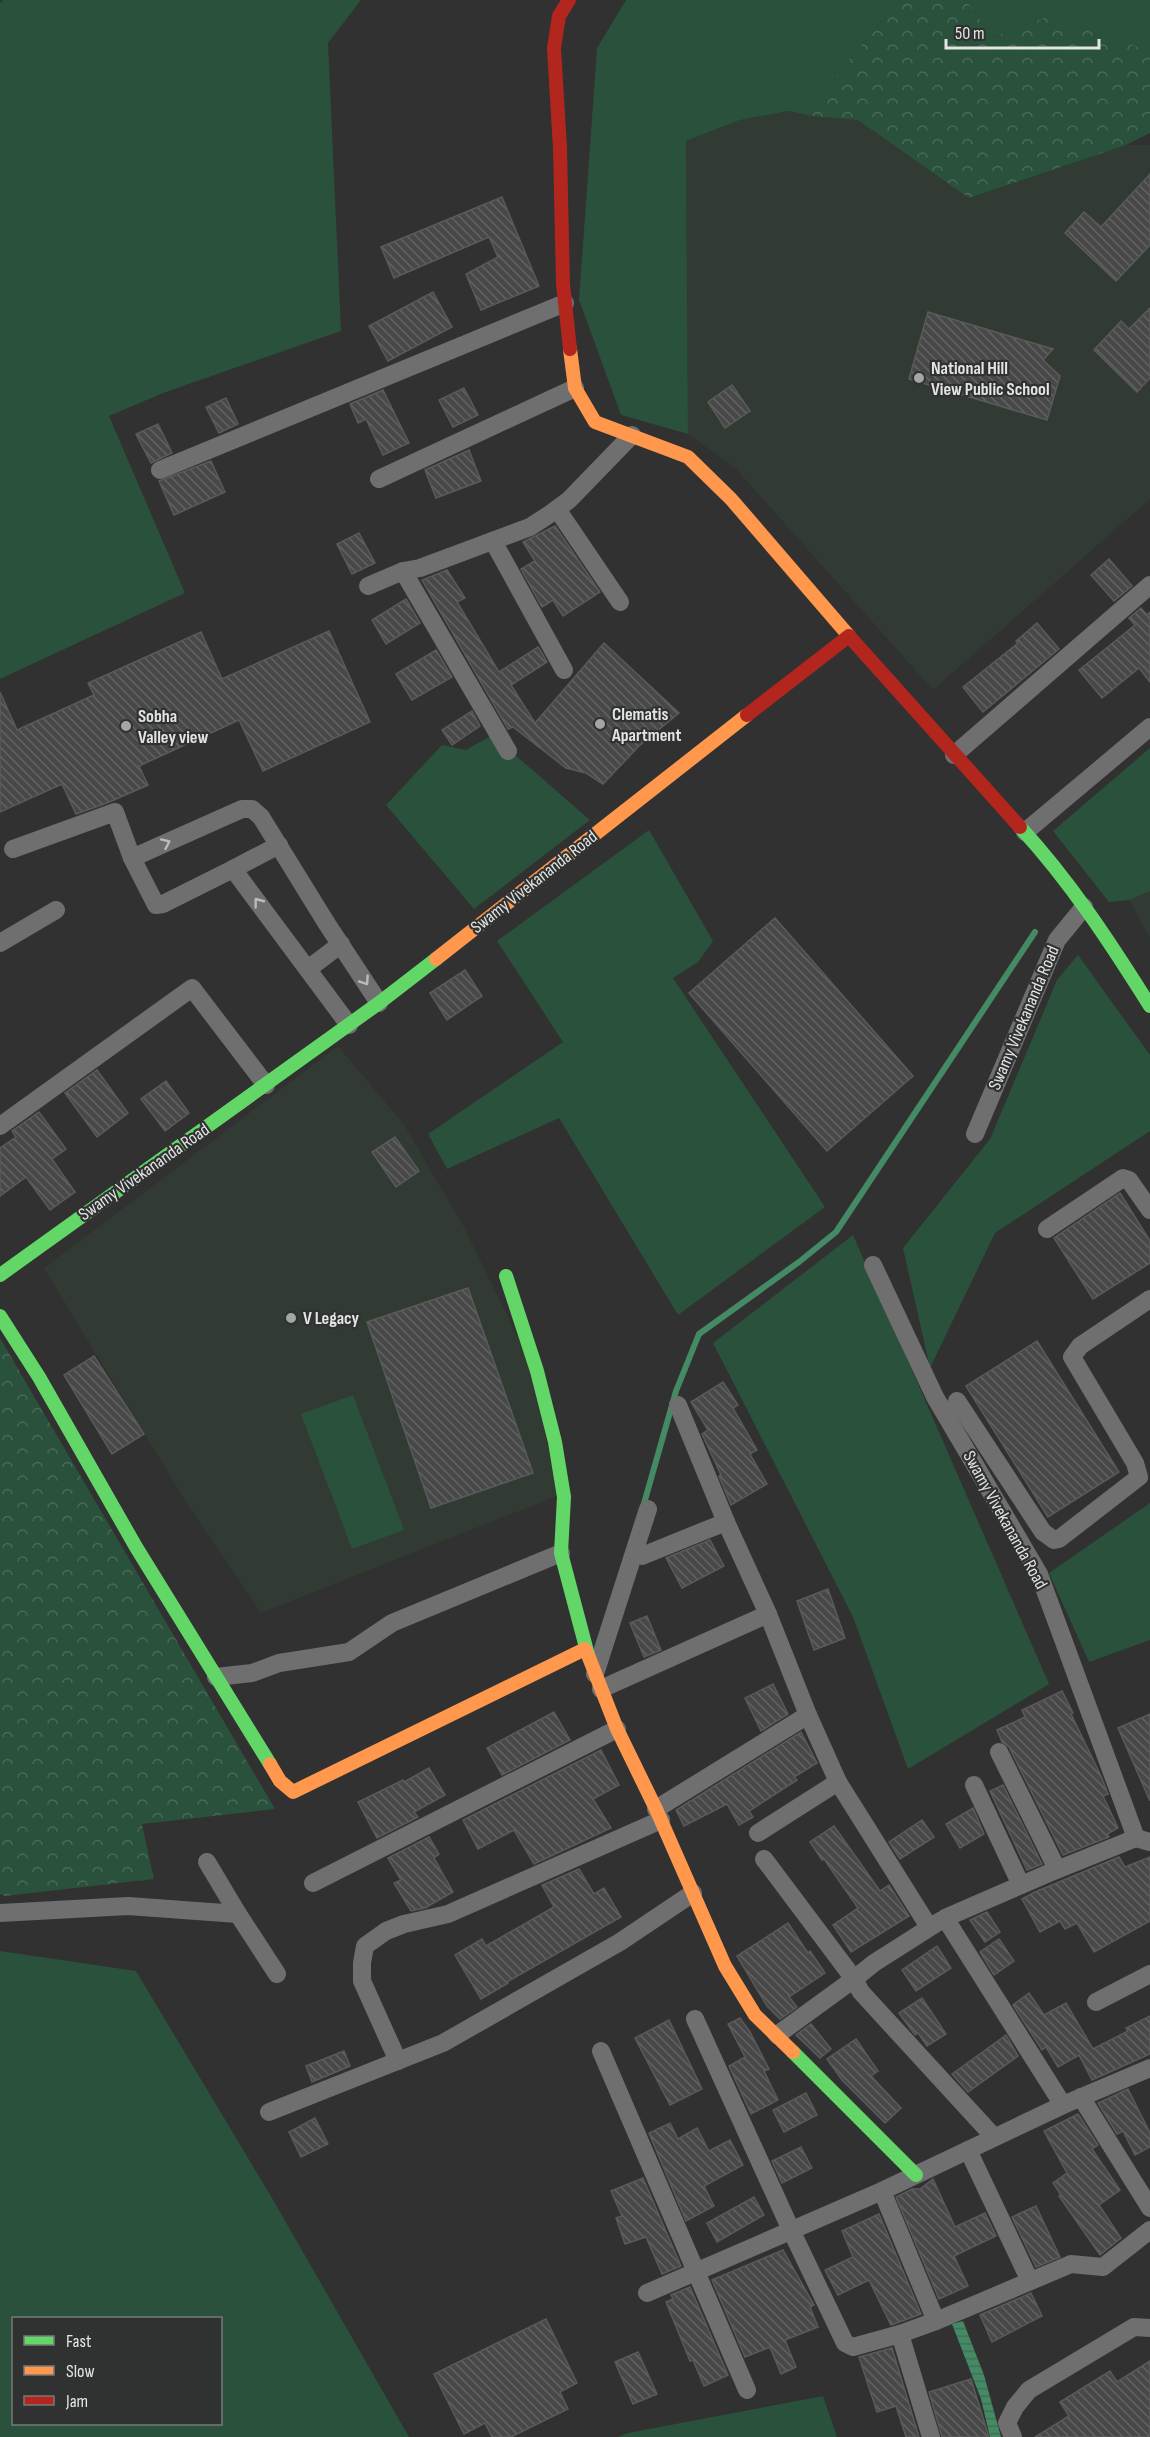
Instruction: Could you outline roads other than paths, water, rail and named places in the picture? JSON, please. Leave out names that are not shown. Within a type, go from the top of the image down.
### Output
[{"type":"street","points":[[569,0],[559,16],[554,48],[565,303],[575,388],[595,422],[688,457],[731,499],[954,755],[1025,832],[1114,948],[1150,1006]]},
{"type":"street","points":[[160,470],[565,303]]},
{"type":"street","points":[[379,479],[575,388]]},
{"type":"street","points":[[368,586],[403,571],[420,568],[530,527],[569,500],[632,435]]},
{"type":"street","points":[[557,509],[620,602]]},
{"type":"street","points":[[492,541],[564,670]]},
{"type":"street","points":[[403,571],[508,751]]},
{"type":"street","points":[[954,755],[1150,585]]},
{"type":"street","name":"Swamy Vivekananda Road","points":[[0,1275],[380,1002],[849,636]]},
{"type":"street","points":[[1025,832],[1150,727]]},
{"type":"street","points":[[132,858],[242,809],[252,809],[261,817],[380,1002]]},
{"type":"street","points":[[13,849],[115,812],[132,858],[156,905],[163,904],[279,845]]},
{"type":"street","points":[[233,869],[349,1025]]},
{"type":"street","name":"Swamy Vivekananda Road","points":[[975,1134],[1057,940],[1084,907]]},
{"type":"street","points":[[0,943],[56,910]]},
{"type":"street","points":[[308,969],[341,944]]},
{"type":"street","points":[[0,1126],[192,988],[267,1085]]},
{"type":"street","points":[[1047,1229],[1123,1178],[1143,1182],[1150,1210]]},
{"type":"street","name":"Swamy Vivekananda Road","points":[[873,1265],[935,1397],[1039,1574],[1143,1840]]},
{"type":"street","points":[[506,1276],[537,1371],[555,1442],[564,1497],[561,1554],[585,1649],[617,1729],[659,1814],[731,1976],[755,2015],[916,2175]]},
{"type":"street","points":[[957,1401],[1043,1532],[1054,1540],[1059,1539],[1138,1477],[1135,1463],[1072,1357],[1080,1346],[1150,1299]]},
{"type":"street","points":[[0,1316],[280,1781],[293,1792],[585,1649]]},
{"type":"street","points":[[678,1405],[838,1782],[1063,2105]]},
{"type":"street","points":[[598,1681],[648,1509]]},
{"type":"street","points":[[642,1556],[726,1522]]},
{"type":"street","points":[[216,1677],[252,1673],[279,1663],[350,1652],[392,1623],[561,1554]]},
{"type":"street","points":[[598,1681],[768,1614]]},
{"type":"street","points":[[398,2061],[362,1982],[365,1946],[386,1931],[404,1924],[448,1914],[659,1814],[808,1715]]},
{"type":"street","points":[[313,1883],[617,1729]]},
{"type":"street","points":[[999,1752],[1057,1869]]},
{"type":"street","points":[[758,1833],[838,1782]]},
{"type":"street","points":[[974,1785],[1021,1885]]},
{"type":"street","points":[[777,2035],[874,1963],[937,1923],[1057,1869],[1143,1840]]},
{"type":"street","points":[[764,1859],[854,1979],[861,1992],[994,2137]]},
{"type":"street","points":[[207,1862],[277,1974]]},
{"type":"street","points":[[270,2112],[443,2043],[620,1942],[693,1893]]},
{"type":"street","points":[[0,1913],[128,1906],[238,1914]]},
{"type":"street","points":[[1096,2002],[1150,1974]]},
{"type":"street","points":[[695,2019],[845,2343],[853,2347],[936,2321],[1071,2264],[1103,2267],[1150,2230]]},
{"type":"street","points":[[601,2051],[747,2390]]},
{"type":"street","points":[[647,2293],[882,2191],[1063,2105],[1150,2068]]},
{"type":"street","points":[[1081,2097],[1150,2208]]},
{"type":"street","points":[[968,2150],[1030,2281]]},
{"type":"street","points":[[882,2191],[936,2321]]},
{"type":"street","points":[[1013,2437],[1007,2423],[1015,2407],[1029,2390],[1134,2327],[1150,2328]]},
{"type":"street","points":[[900,2334],[931,2437]]},
{"type":"waterway","points":[[643,1507],[676,1391],[699,1334],[799,1262],[836,1232],[1035,932]]},
{"type":"place","name":"National Hill View Public School","points":[[919,378]]},
{"type":"place","name":"Clematis Apartment","points":[[600,724]]},
{"type":"place","name":"Sobha Valley view","points":[[126,726]]},
{"type":"place","name":"V Legacy","points":[[291,1318]]}]
